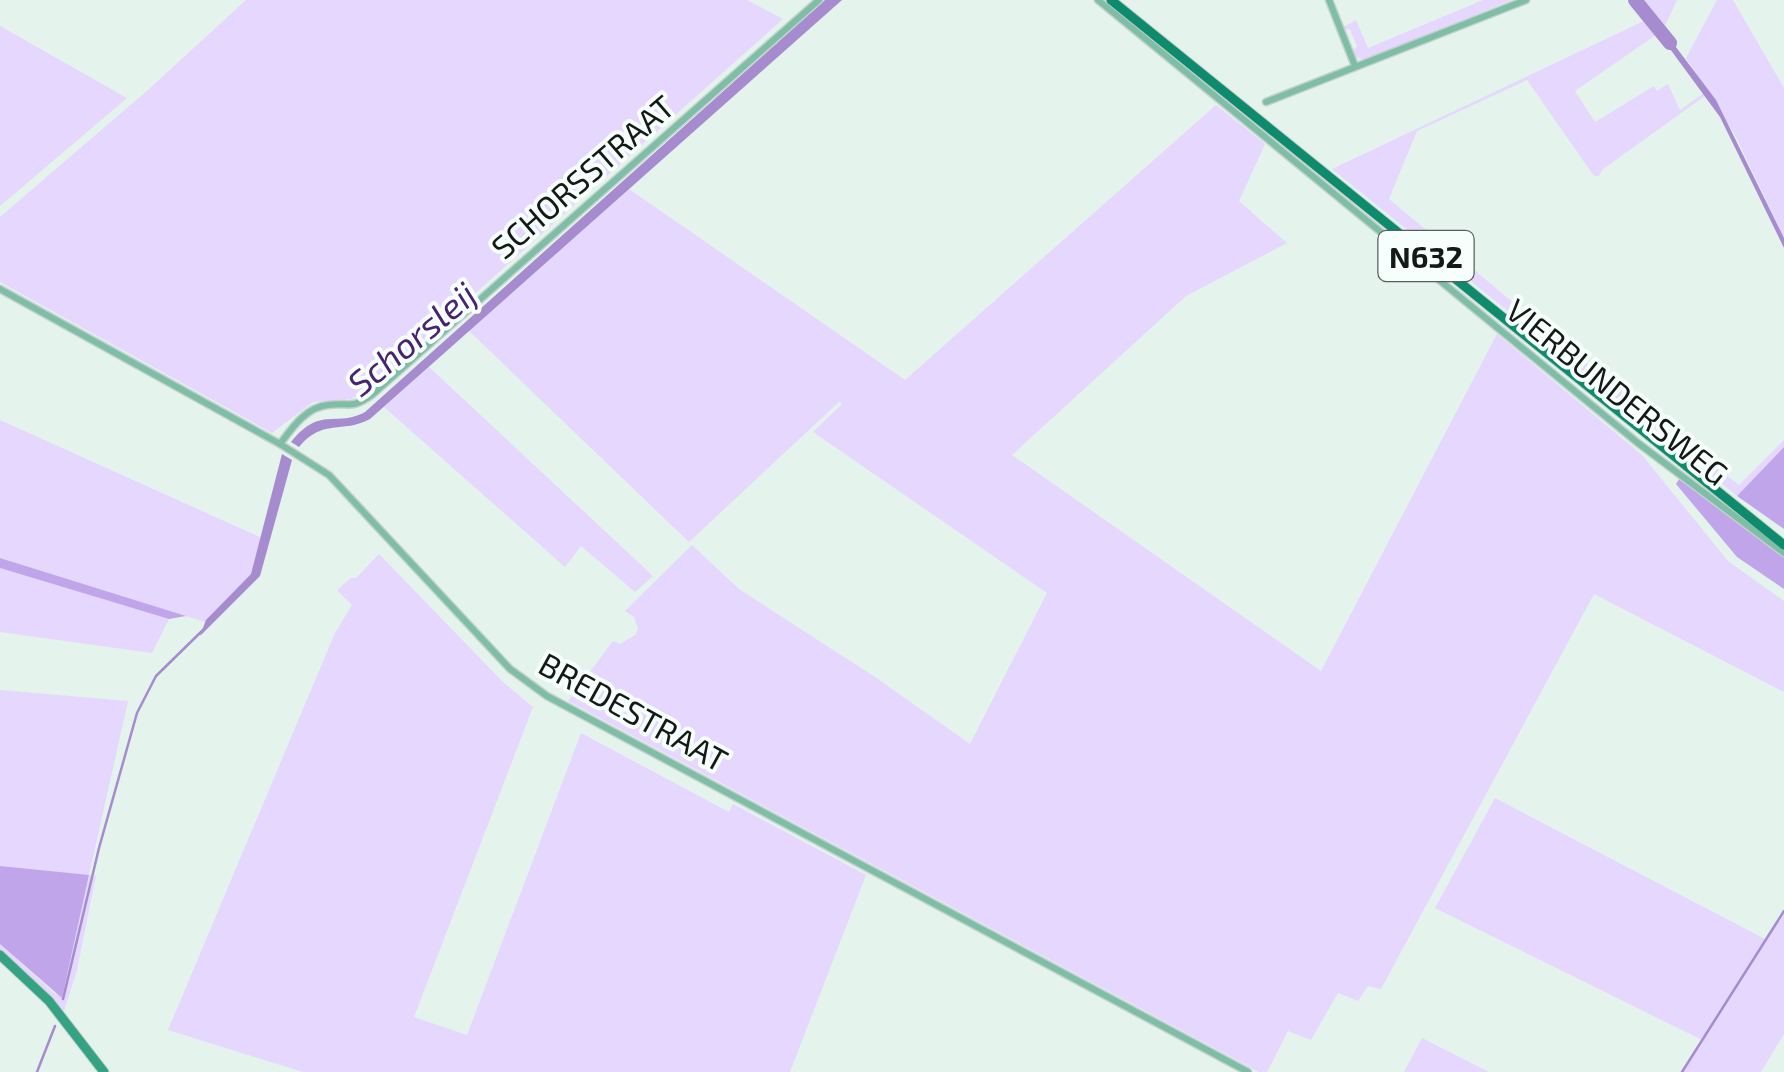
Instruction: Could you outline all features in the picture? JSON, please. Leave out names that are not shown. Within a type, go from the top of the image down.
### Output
[{"type":"main road","name":"VIERBUNDERSWEG","points":[[1114,1],[1146,32],[1641,439],[1784,544]]},
{"type":"main road","points":[[0,955],[49,1001],[104,1072]]},
{"type":"street","name":"SCHORSSTRAAT","points":[[280,444],[297,421],[314,410],[327,404],[352,407],[373,394],[819,0]]},
{"type":"street","name":"VIERBUNDERSWEG","points":[[1098,0],[1146,32]]},
{"type":"street","points":[[1330,0],[1355,66]]},
{"type":"street","points":[[1266,102],[1526,0]]},
{"type":"street","name":"BREDESTRAAT","points":[[0,289],[280,444],[328,476],[510,669],[546,696],[1248,1072]]},
{"type":"street","name":"VIERBUNDERSWEG","points":[[1677,467],[1784,553]]},
{"type":"shaded area","points":[[246,0],[747,0],[783,19],[371,386],[352,399],[313,402],[272,433],[0,282],[0,217]]},
{"type":"shaded area","points":[[825,0],[842,0],[370,419],[316,432],[299,447],[291,442],[320,420],[365,412]]},
{"type":"shaded area","points":[[1483,0],[1512,0],[1364,60],[1356,57],[1352,50],[1357,47],[1350,29],[1343,27],[1356,20],[1368,48]]},
{"type":"shaded area","points":[[1637,0],[1677,0],[1663,30],[1575,91],[1595,122],[1654,86],[1657,91],[1668,84],[1680,110],[1706,95],[1594,176],[1527,80],[1417,131],[1389,199],[1653,419],[1739,485],[1784,440],[1784,447],[1737,496],[1332,169],[1650,18]]},
{"type":"shaded area","points":[[1717,0],[1733,0],[1784,88],[1784,238],[1735,135],[1686,58]]},
{"type":"shaded area","points":[[0,26],[127,98],[0,206]]},
{"type":"shaded area","points":[[1663,30],[1716,100],[1784,238],[1784,248],[1720,117],[1659,34]]},
{"type":"shaded area","points":[[1216,105],[1265,144],[1239,201],[1287,243],[1186,296],[1012,455],[1321,671],[1497,334],[1642,455],[1728,561],[1784,601],[1784,692],[1594,594],[1381,989],[1368,986],[1358,1001],[1338,993],[1311,1040],[1288,1031],[1267,1072],[1259,1072],[568,701],[613,641],[620,644],[635,635],[638,629],[634,617],[625,611],[692,545],[739,589],[970,744],[1047,593],[813,432],[842,404],[840,401],[689,542],[469,331],[629,189],[905,380]]},
{"type":"shaded area","points":[[429,367],[653,576],[635,592],[581,546],[565,567],[384,407]]},
{"type":"shaded area","points":[[0,420],[262,538],[251,574],[205,622],[0,558]]},
{"type":"shaded area","points":[[1784,447],[1784,529],[1737,496]]},
{"type":"shaded area","points":[[282,454],[292,460],[260,576],[200,636],[206,620],[251,574]]},
{"type":"shaded area","points":[[1679,479],[1784,557],[1784,589],[1737,557],[1676,484]]},
{"type":"shaded area","points":[[379,554],[503,682],[533,707],[414,1017],[467,1035],[581,733],[729,812],[733,804],[866,875],[790,1072],[303,1072],[168,1030],[335,633],[352,605],[337,590],[356,578]]},
{"type":"shaded area","points":[[0,558],[186,616],[169,619],[0,568]]},
{"type":"shaded area","points":[[0,568],[169,619],[152,653],[0,632]]},
{"type":"shaded area","points":[[0,690],[128,701],[89,875],[96,876],[77,970],[64,1011],[0,951],[0,944],[62,996],[89,876],[0,866]]},
{"type":"shaded area","points":[[1495,798],[1765,939],[1784,911],[1784,1034],[1761,1072],[1683,1072],[1702,1040],[1435,908]]},
{"type":"shaded area","points":[[0,866],[89,875],[62,998],[0,944]]},
{"type":"shaded area","points":[[1422,1038],[1489,1072],[1404,1072]]},
{"type":"waterway","points":[[1635,0],[1670,43]]},
{"type":"waterway","name":"Schorsleij","points":[[63,999],[137,713],[156,676],[204,629]]},
{"type":"waterway","points":[[1682,1072],[1784,911]]},
{"type":"waterway","name":"Schorsleij","points":[[37,1072],[55,1026]]}]
